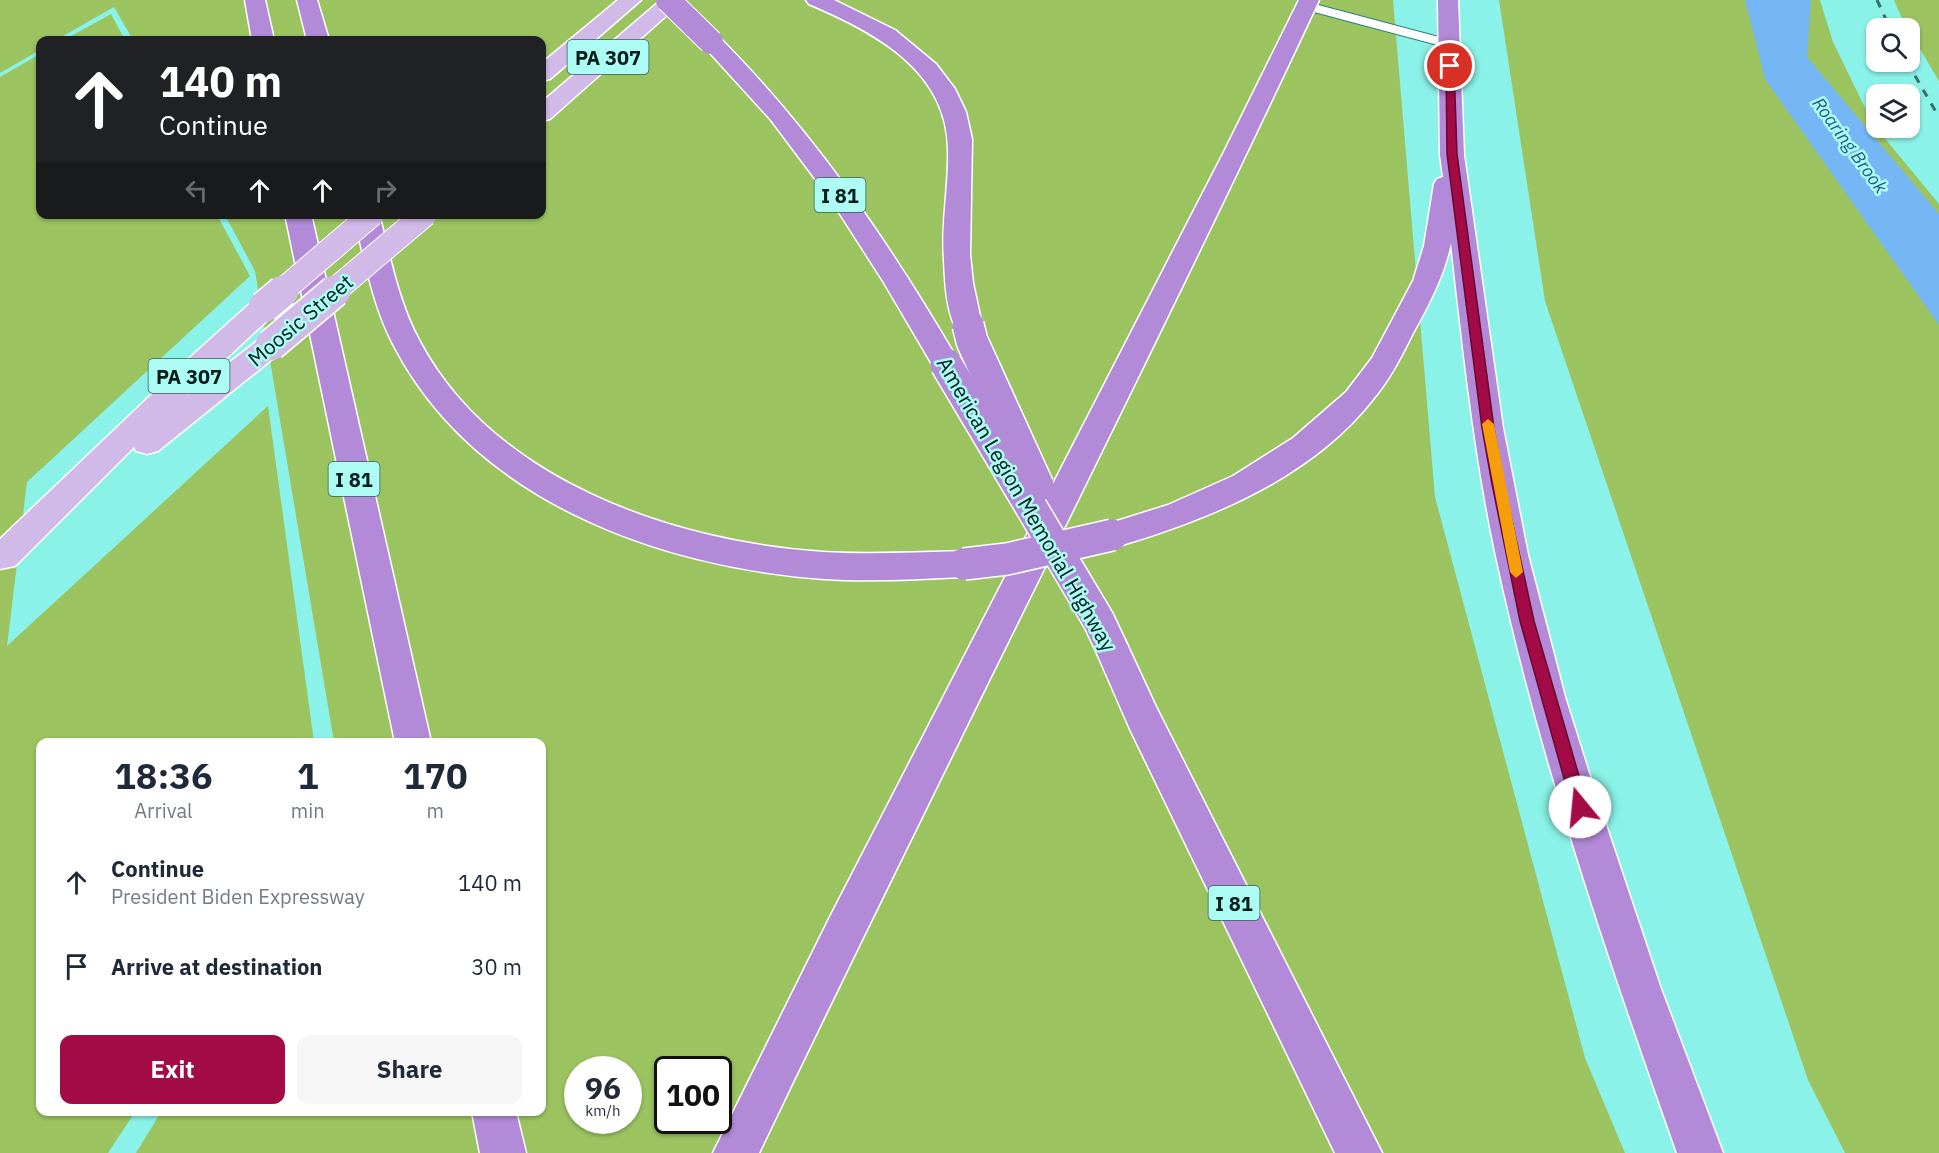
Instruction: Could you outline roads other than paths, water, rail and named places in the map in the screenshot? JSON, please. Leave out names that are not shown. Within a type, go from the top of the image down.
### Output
[{"type":"highway","points":[[307,0],[317,36]]},
{"type":"highway","name":"American Legion Memorial Highway","points":[[668,0],[711,42],[772,108],[822,171],[901,286],[1106,636],[1143,718],[1359,1153]]},
{"type":"highway","points":[[816,0],[858,18],[904,46],[933,73],[953,106],[960,139],[956,248],[960,290],[972,341],[1106,636]]},
{"type":"highway","points":[[1448,0],[1452,154],[1488,428],[1527,621],[1547,697],[1606,890],[1700,1153]]},
{"type":"highway","points":[[736,1153],[819,982],[1236,152],[1308,3]]},
{"type":"highway","points":[[254,6],[262,36]]},
{"type":"highway","points":[[367,219],[390,301],[406,344],[424,374],[474,435],[525,474],[574,502],[636,526],[723,550],[801,564],[879,567],[964,564],[1007,558],[1112,536],[1189,509],[1257,477],[1317,436],[1357,399],[1384,362],[1409,316],[1432,266],[1452,154]]},
{"type":"highway","name":"I 81","points":[[299,219],[411,738]]},
{"type":"highway","points":[[495,1116],[503,1153]]},
{"type":"main road","name":"PA 307","points":[[546,71],[630,0]]},
{"type":"main road","name":"PA 307","points":[[546,111],[674,0]]},
{"type":"main road","name":"Moosic Street","points":[[2,558],[204,361],[366,219]]},
{"type":"main road","name":"Moosic Street","points":[[2,558],[271,345],[418,219]]},
{"type":"lane","points":[[1308,3],[1449,45]]},
{"type":"water","name":"Roaring Brook","points":[[1745,0],[1811,0],[1807,57],[1866,127],[1866,138],[1875,138],[1939,214],[1939,325],[1765,79]]},
{"type":"railway","points":[[1877,0],[1885,18]]},
{"type":"railway","points":[[1913,72],[1939,117]]}]
